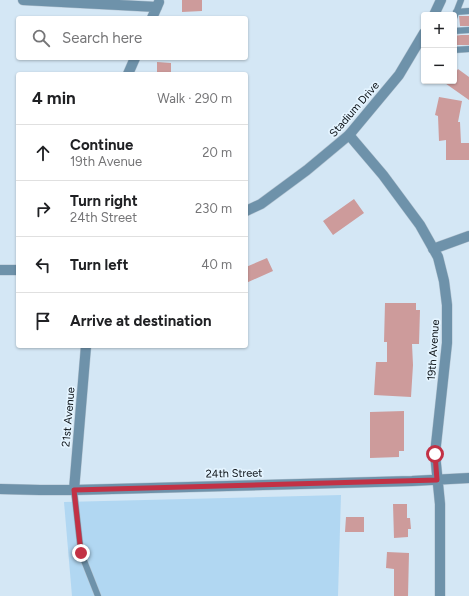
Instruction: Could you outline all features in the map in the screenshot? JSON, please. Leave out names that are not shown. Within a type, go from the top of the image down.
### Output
[{"type":"street","points":[[23,0],[158,3],[153,16]]},
{"type":"street","points":[[436,12],[442,0]]},
{"type":"street","name":"Stadium Drive","points":[[248,210],[261,204],[349,136],[399,75],[421,38]]},
{"type":"street","points":[[129,72],[134,60]]},
{"type":"street","name":"19th Avenue","points":[[349,136],[388,181],[420,225],[438,257],[444,281],[447,305],[447,343],[435,454],[440,504],[440,596]]},
{"type":"street","points":[[433,248],[469,236]]},
{"type":"street","points":[[0,270],[16,270]]},
{"type":"street","name":"21st Avenue","points":[[74,490],[86,348]]},
{"type":"street","name":"24th Street","points":[[0,489],[74,490],[469,478]]},
{"type":"lane","points":[[456,12],[461,0]]},
{"type":"lane","points":[[457,14],[469,11]]},
{"type":"lane","points":[[457,31],[469,30]]},
{"type":"lane","points":[[457,50],[469,49]]},
{"type":"lane","points":[[74,490],[81,553],[98,596]]},
{"type":"shaded area","points":[[341,495],[338,596],[72,596],[64,502]]},
{"type":"building","points":[[182,0],[202,0],[202,11],[182,12]]},
{"type":"building","points":[[459,16],[469,16],[469,26],[460,26]]},
{"type":"building","points":[[469,35],[469,45],[457,45],[457,36]]},
{"type":"building","points":[[157,62],[171,63],[171,72],[157,72]]},
{"type":"building","points":[[458,69],[469,77],[469,100],[446,84],[457,84]]},
{"type":"building","points":[[439,97],[462,101],[458,122],[460,122],[461,143],[469,143],[469,160],[446,160],[446,140],[439,141],[438,116],[435,115]]},
{"type":"building","points":[[354,199],[364,213],[333,235],[323,221]]},
{"type":"building","points":[[267,258],[273,271],[248,282],[248,266]]},
{"type":"building","points":[[385,303],[416,303],[416,310],[420,310],[419,344],[412,344],[413,365],[411,397],[374,395],[376,362],[387,362],[387,342],[384,342]]},
{"type":"building","points":[[404,411],[404,451],[399,451],[399,457],[370,458],[370,412]]},
{"type":"building","points":[[393,504],[407,504],[407,518],[410,518],[411,529],[408,529],[408,537],[394,538]]},
{"type":"building","points":[[346,517],[364,517],[364,532],[345,532]]},
{"type":"building","points":[[387,552],[409,553],[408,596],[394,596],[394,569],[386,568]]},
{"type":"route","points":[[81,553],[74,490],[437,480],[435,454]]}]
